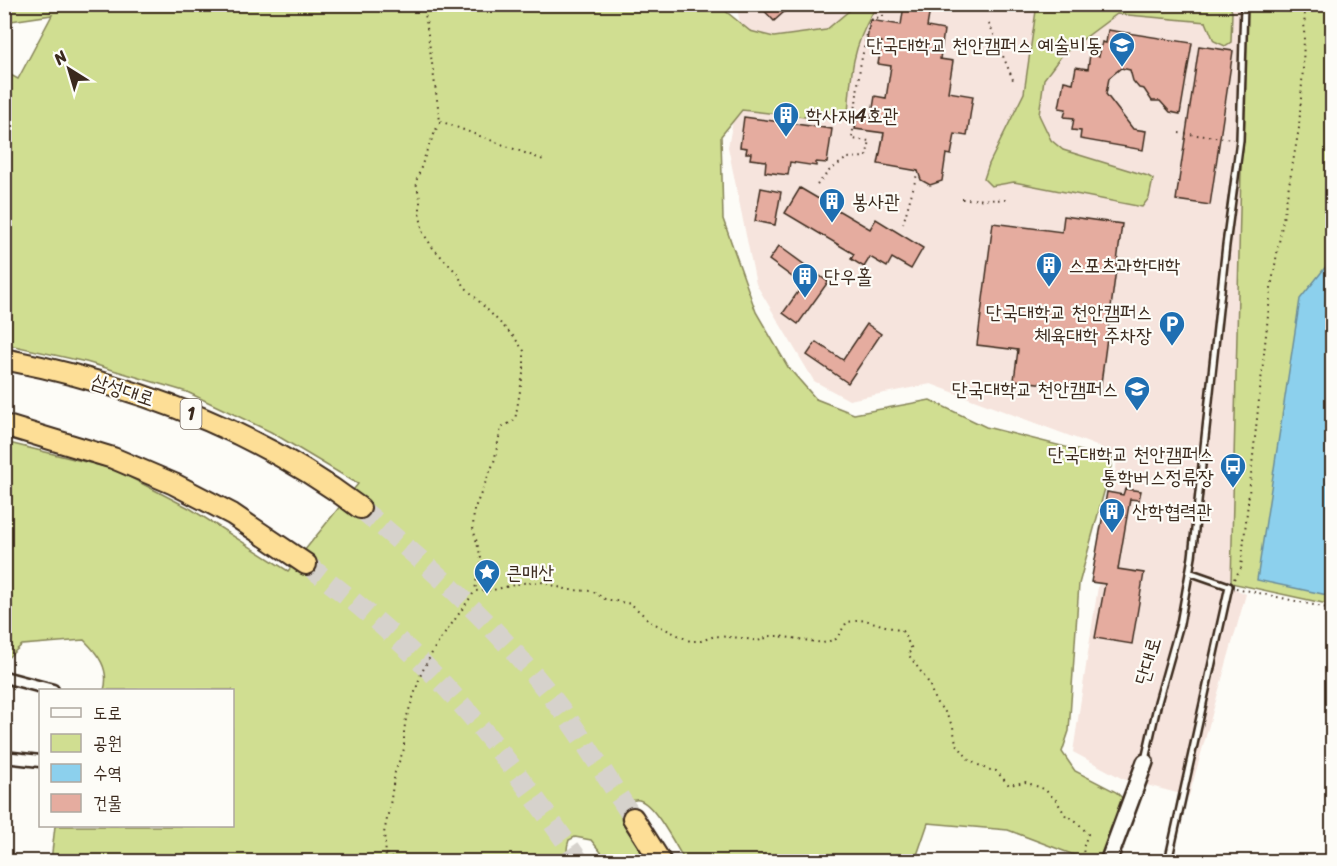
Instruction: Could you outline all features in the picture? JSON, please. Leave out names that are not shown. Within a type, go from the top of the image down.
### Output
[{"type":"highway","name":"삼성대로","points":[[4,359],[60,370],[152,398],[188,412],[252,441],[317,477],[360,508]]},
{"type":"highway","points":[[4,425],[113,458],[174,484],[232,514],[306,564]]},
{"type":"highway","points":[[633,818],[661,861]]},
{"type":"street","points":[[4,677],[49,689]]},
{"type":"street","points":[[4,757],[39,760]]},
{"type":"street","name":"단대로","points":[[1108,861],[1145,762]]},
{"type":"lane","name":"단대로","points":[[1145,762],[1158,702],[1180,624],[1189,572],[1240,140],[1244,4]]},
{"type":"lane","points":[[1168,861],[1229,586],[1189,572]]},
{"type":"path","points":[[384,861],[386,854],[384,833],[394,771],[404,749],[406,719],[421,674],[434,649],[475,591],[482,562],[473,528],[474,510],[489,478],[501,428],[515,420],[524,368],[524,351],[514,337],[465,287],[456,272],[433,248],[423,233],[416,183],[440,121],[431,65],[426,4]]},
{"type":"path","points":[[818,185],[829,171],[847,158],[866,157],[870,141],[852,138],[870,20],[883,16],[880,4]]},
{"type":"path","points":[[1305,4],[1299,128],[1268,309],[1241,568],[1229,586],[1332,609]]},
{"type":"path","points":[[989,23],[1014,82]]},
{"type":"path","points":[[440,121],[546,161]]},
{"type":"path","points":[[1179,133],[1240,140]]},
{"type":"path","points":[[903,224],[918,171]]},
{"type":"path","points":[[962,199],[1010,200]]},
{"type":"path","points":[[475,591],[541,582],[569,590],[591,591],[605,599],[631,604],[651,622],[690,640],[701,641],[715,636],[758,641],[771,636],[779,636],[823,643],[836,639],[847,622],[866,620],[902,631],[912,649],[908,654],[929,683],[935,701],[954,727],[956,743],[969,760],[986,769],[996,771],[1010,785],[1025,782],[1044,789],[1056,800],[1066,816],[1076,821],[1088,834],[1083,848],[1085,861]]},
{"type":"path","points":[[386,854],[397,861]]},
{"type":"shaded area","name":"단국대학교 천안캠퍼스","points":[[736,5],[1311,5],[1267,424],[1229,586],[1246,594],[1189,796],[1123,779],[1073,752],[1118,454],[931,384],[849,400],[814,381],[756,284],[728,147],[746,50]]},
{"type":"green space","points":[[719,4],[750,31],[774,37],[826,30],[856,5],[896,5],[873,12],[866,25],[854,62],[848,114],[823,119],[742,110],[721,136],[723,219],[756,312],[788,367],[816,399],[854,414],[930,400],[986,427],[1113,459],[1079,584],[1069,731],[1062,752],[1075,771],[1116,792],[1134,809],[1113,850],[1099,860],[1090,861],[1008,830],[928,823],[915,861],[685,861],[652,809],[645,803],[635,800],[625,803],[620,813],[622,822],[647,861],[608,861],[591,840],[575,837],[569,840],[567,846],[572,862],[51,861],[55,827],[234,827],[234,689],[104,689],[104,669],[94,651],[84,640],[22,645],[5,660],[5,442],[114,469],[191,509],[288,571],[358,484],[271,432],[187,392],[86,362],[5,344],[5,72],[18,79],[52,15],[11,21],[5,17],[5,5]]},
{"type":"green space","points":[[1037,4],[1230,5],[1232,12],[1231,42],[1225,46],[1214,41],[1206,22],[1117,14],[1062,55],[1044,79],[1039,115],[1051,140],[1063,150],[1153,179],[1149,198],[1142,207],[1014,182],[991,186],[984,179],[1024,93]]},
{"type":"green space","points":[[1245,5],[1332,5],[1332,605],[1231,583]]},
{"type":"water","points":[[1332,259],[1332,596],[1257,580],[1300,299]]},
{"type":"building","points":[[758,4],[793,4],[774,21]]},
{"type":"building","points":[[904,5],[930,9],[927,27],[944,30],[940,59],[953,61],[948,92],[973,96],[967,136],[955,134],[951,155],[946,154],[942,181],[930,185],[921,180],[918,171],[878,164],[884,133],[855,129],[857,118],[871,120],[875,96],[886,98],[891,66],[878,64],[882,42],[867,40],[870,20],[901,25]]},
{"type":"building","points":[[1108,30],[1192,43],[1180,114],[1170,112],[1160,101],[1152,101],[1144,89],[1139,88],[1133,81],[1130,70],[1121,68],[1109,78],[1106,94],[1133,129],[1146,131],[1143,150],[1080,139],[1081,131],[1072,130],[1074,118],[1064,117],[1066,109],[1059,108],[1064,81],[1073,83],[1076,67],[1088,69],[1090,54],[1099,56],[1102,42],[1106,43]]},
{"type":"building","points":[[1199,46],[1233,51],[1210,205],[1176,200]]},
{"type":"building","name":"학사재4호관","points":[[744,117],[832,129],[827,163],[816,162],[816,166],[790,162],[788,175],[765,172],[766,161],[750,159],[751,153],[746,153],[747,148],[740,147]]},
{"type":"building","points":[[761,188],[781,192],[775,225],[755,221]]},
{"type":"building","name":"봉사관","points":[[800,188],[870,229],[876,219],[923,248],[911,269],[892,258],[887,267],[870,257],[864,267],[851,259],[854,254],[785,213]]},
{"type":"building","name":"스포츠과학대학","points":[[1064,216],[1122,224],[1100,391],[1014,380],[1018,350],[977,345],[993,223],[1062,232]]},
{"type":"building","name":"단우홀","points":[[779,246],[828,282],[798,324],[783,313],[803,285],[769,260]]},
{"type":"building","name":"단우홀","points":[[867,324],[881,334],[848,383],[807,355],[816,342],[843,360]]},
{"type":"building","name":"산학협력관","points":[[1125,489],[1141,491],[1139,500],[1130,499],[1118,569],[1144,573],[1132,644],[1095,638],[1105,584],[1091,582],[1107,492],[1123,495]]},
{"type":"tunnel","points":[[360,508],[463,599],[510,647],[565,714],[633,818]]},
{"type":"tunnel","points":[[306,564],[377,621],[443,684],[497,748],[580,862]]},
{"type":"place","name":"단국대학교 천안캠퍼스 예술비동","points":[[1122,68]]},
{"type":"place","name":"학사재4호관","points":[[786,138]]},
{"type":"place","name":"봉사관","points":[[832,224]]},
{"type":"place","name":"스포츠과학대학","points":[[1049,288]]},
{"type":"place","name":"단우홀","points":[[805,299]]},
{"type":"place","name":"단국대학교 천안캠퍼스 체육대학 주차장","points":[[1172,347]]},
{"type":"place","name":"단국대학교 천안캠퍼스","points":[[1137,412]]},
{"type":"place","name":"단국대학교 천안캠퍼스 통학버스정류장","points":[[1233,489]]},
{"type":"place","name":"산학협력관","points":[[1112,534]]},
{"type":"place","name":"큰매산","points":[[487,595]]}]
